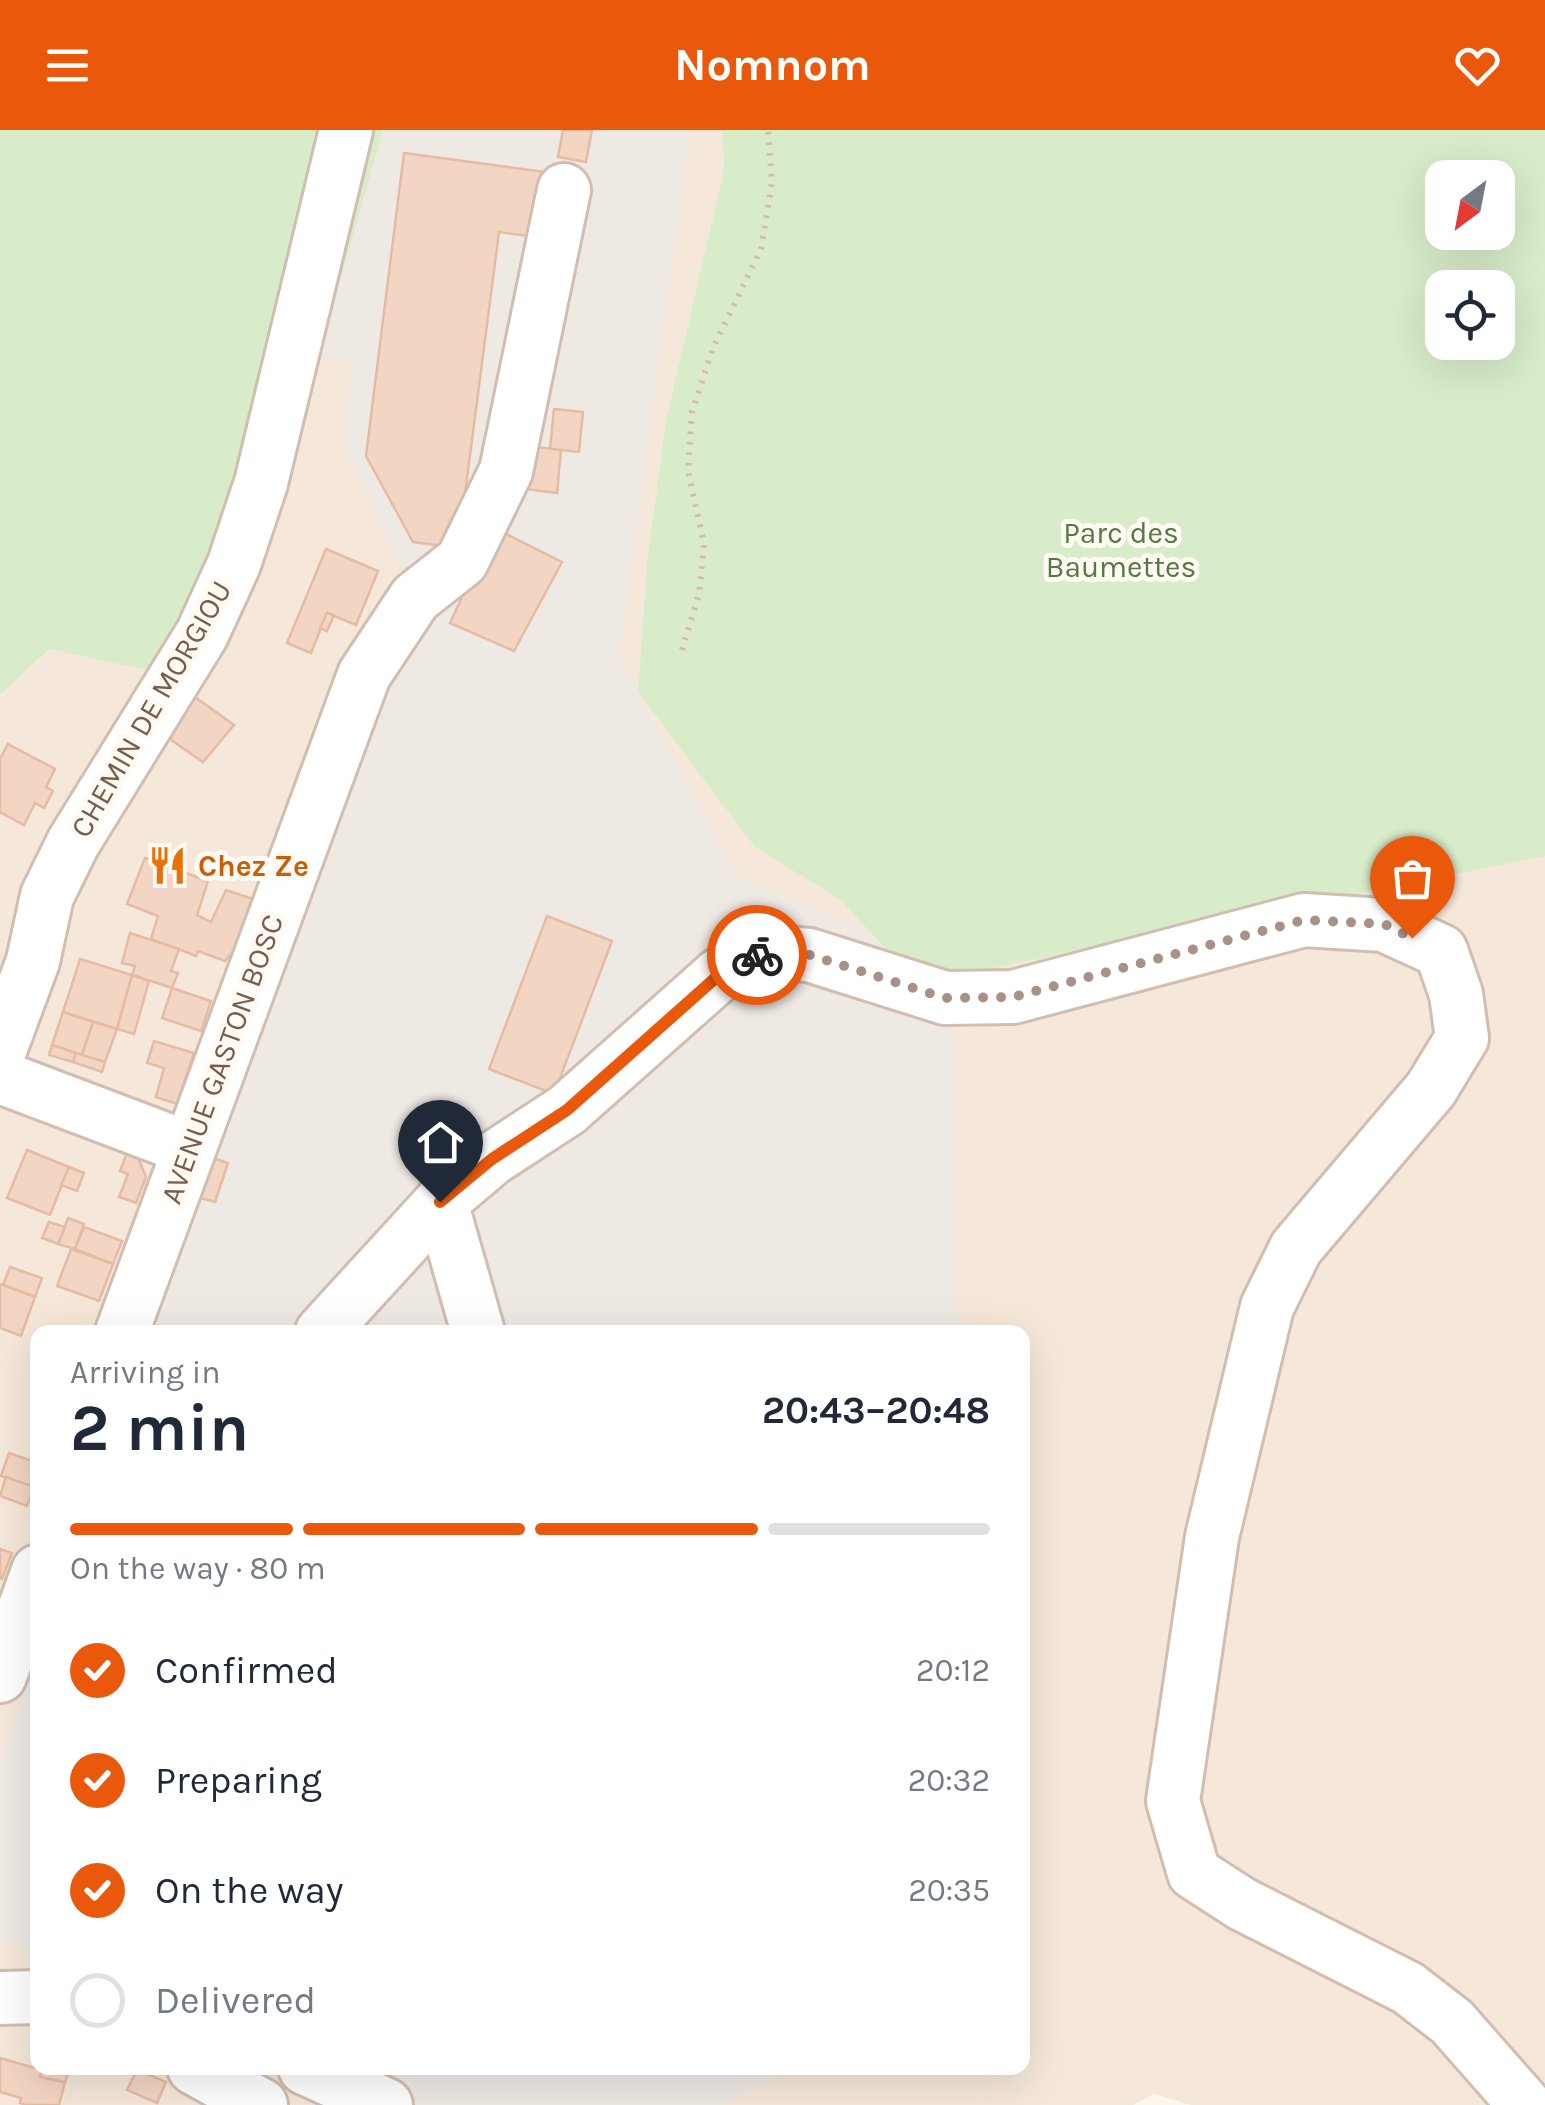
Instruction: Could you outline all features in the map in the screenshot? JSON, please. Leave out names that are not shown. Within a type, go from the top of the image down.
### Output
[{"type":"street","name":"CHEMIN DE MORGIOU","points":[[0,1050],[32,961],[47,896],[74,843],[202,634],[234,564],[262,483],[346,130]]},
{"type":"street","name":"AVENUE GASTON BOSC","points":[[125,1325],[364,674],[415,598],[462,561],[506,472],[564,190]]},
{"type":"street","points":[[328,1325],[440,1202],[492,1159],[567,1110],[720,974],[764,951],[810,955],[945,998],[1013,997],[1304,920],[1384,924],[1441,951],[1456,994],[1462,1038],[1430,1089],[1296,1248],[1267,1306],[1212,1537],[1173,1801],[1194,1873],[1242,1904],[1408,1988],[1452,2022],[1524,2105]]},
{"type":"street","points":[[0,1076],[188,1148]]},
{"type":"street","points":[[440,1202],[476,1325]]},
{"type":"street","points":[[0,1676],[30,1593]]},
{"type":"street","points":[[0,1998],[30,1996]]},
{"type":"street","points":[[207,2075],[261,2105]]},
{"type":"street","points":[[329,2075],[383,2091]]},
{"type":"path","points":[[682,650],[698,594],[704,544],[688,471],[692,412],[713,348],[761,249],[772,182],[768,130]]},
{"type":"shaded area","points":[[367,130],[690,130],[619,660],[737,877],[952,968],[957,1325],[145,1325],[402,571],[344,444],[351,360],[310,356]]},
{"type":"shaded area","points":[[383,130],[722,130],[724,169],[666,420],[647,561],[638,692],[1545,763],[1545,2105],[1191,2105],[1154,2094],[1133,2105],[0,2105],[0,695],[49,649],[372,165]]},
{"type":"shaded area","points":[[30,1669],[30,1953],[0,1938],[0,1761]]},
{"type":"shaded area","points":[[276,2075],[784,2075],[720,2105],[338,2105]]},
{"type":"green space","points":[[0,130],[383,130],[264,549],[199,681],[49,649],[0,695]]},
{"type":"green space","name":"Parc des Baumettes","points":[[722,130],[1545,130],[1545,856],[917,983],[841,900],[755,847],[638,692],[647,561],[666,420],[724,169]]},
{"type":"building","points":[[563,130],[592,130],[586,162],[558,157]]},
{"type":"building","points":[[404,153],[545,172],[537,237],[499,232],[458,548],[413,542],[366,456]]},
{"type":"building","points":[[554,409],[583,412],[579,452],[550,449]]},
{"type":"building","points":[[529,446],[561,450],[557,493],[525,489]]},
{"type":"building","points":[[494,528],[562,562],[514,651],[450,623]]},
{"type":"building","points":[[326,549],[378,571],[356,625],[327,613],[311,653],[287,643]]},
{"type":"building","points":[[327,613],[334,615],[327,631],[320,628]]},
{"type":"building","points":[[195,697],[234,725],[203,762],[168,738]]},
{"type":"building","points":[[8,744],[55,769],[46,787],[53,791],[44,808],[35,803],[24,825],[0,812],[0,759]]},
{"type":"building","points":[[145,858],[208,881],[197,915],[211,922],[226,890],[253,899],[237,947],[225,961],[198,951],[196,956],[151,939],[158,916],[127,904]]},
{"type":"building","points":[[547,916],[612,941],[554,1094],[489,1069]]},
{"type":"building","points":[[130,933],[179,949],[171,971],[178,973],[172,988],[132,975],[135,966],[122,963]]},
{"type":"building","points":[[80,959],[132,975],[117,1029],[63,1012]]},
{"type":"building","points":[[132,975],[149,981],[134,1034],[117,1029]]},
{"type":"building","points":[[172,988],[211,1001],[201,1031],[162,1018]]},
{"type":"building","points":[[63,1012],[93,1022],[82,1055],[52,1045]]},
{"type":"building","points":[[93,1022],[117,1029],[105,1062],[82,1055]]},
{"type":"building","points":[[154,1041],[194,1053],[177,1104],[156,1097],[164,1068],[147,1063]]},
{"type":"building","points":[[52,1045],[76,1053],[73,1062],[49,1055]]},
{"type":"building","points":[[76,1053],[105,1062],[102,1072],[73,1062]]},
{"type":"building","points":[[27,1150],[69,1167],[50,1215],[7,1198]]},
{"type":"building","points":[[128,1150],[136,1153],[146,1177],[136,1203],[119,1197],[128,1174],[120,1171]]},
{"type":"building","points":[[205,1155],[228,1163],[215,1202],[193,1196]]},
{"type":"building","points":[[69,1167],[84,1173],[77,1191],[61,1185]]},
{"type":"building","points":[[68,1218],[84,1224],[75,1249],[58,1244]]},
{"type":"building","points":[[49,1222],[65,1227],[58,1244],[42,1238]]},
{"type":"building","points":[[84,1227],[122,1241],[113,1264],[75,1249]]},
{"type":"building","points":[[71,1249],[113,1264],[99,1301],[57,1286]]},
{"type":"building","points":[[10,1267],[42,1278],[35,1297],[3,1285]]},
{"type":"building","points":[[0,1284],[35,1297],[21,1336],[0,1328]]},
{"type":"building","points":[[9,1453],[30,1460],[30,1486],[1,1476]]},
{"type":"building","points":[[6,1477],[30,1486],[27,1506],[0,1496]]},
{"type":"building","points":[[0,1549],[12,1553],[2,1579],[0,1578]]},
{"type":"building","points":[[0,2058],[30,2067],[30,2075],[65,2082],[59,2105],[26,2105],[20,2103],[21,2098],[0,2092]]},
{"type":"building","points":[[41,2075],[68,2075],[65,2082]]},
{"type":"building","points":[[134,2075],[149,2075],[166,2082],[157,2103],[127,2090]]},
{"type":"way so far","points":[[757,955],[764,951],[810,955],[945,998],[1013,997],[1304,920],[1384,924],[1412,938]]},
{"type":"place","name":"Chez Ze","points":[[168,866]]},
{"type":"route","points":[[440,1202],[492,1159],[567,1110],[720,974],[757,955]]}]
